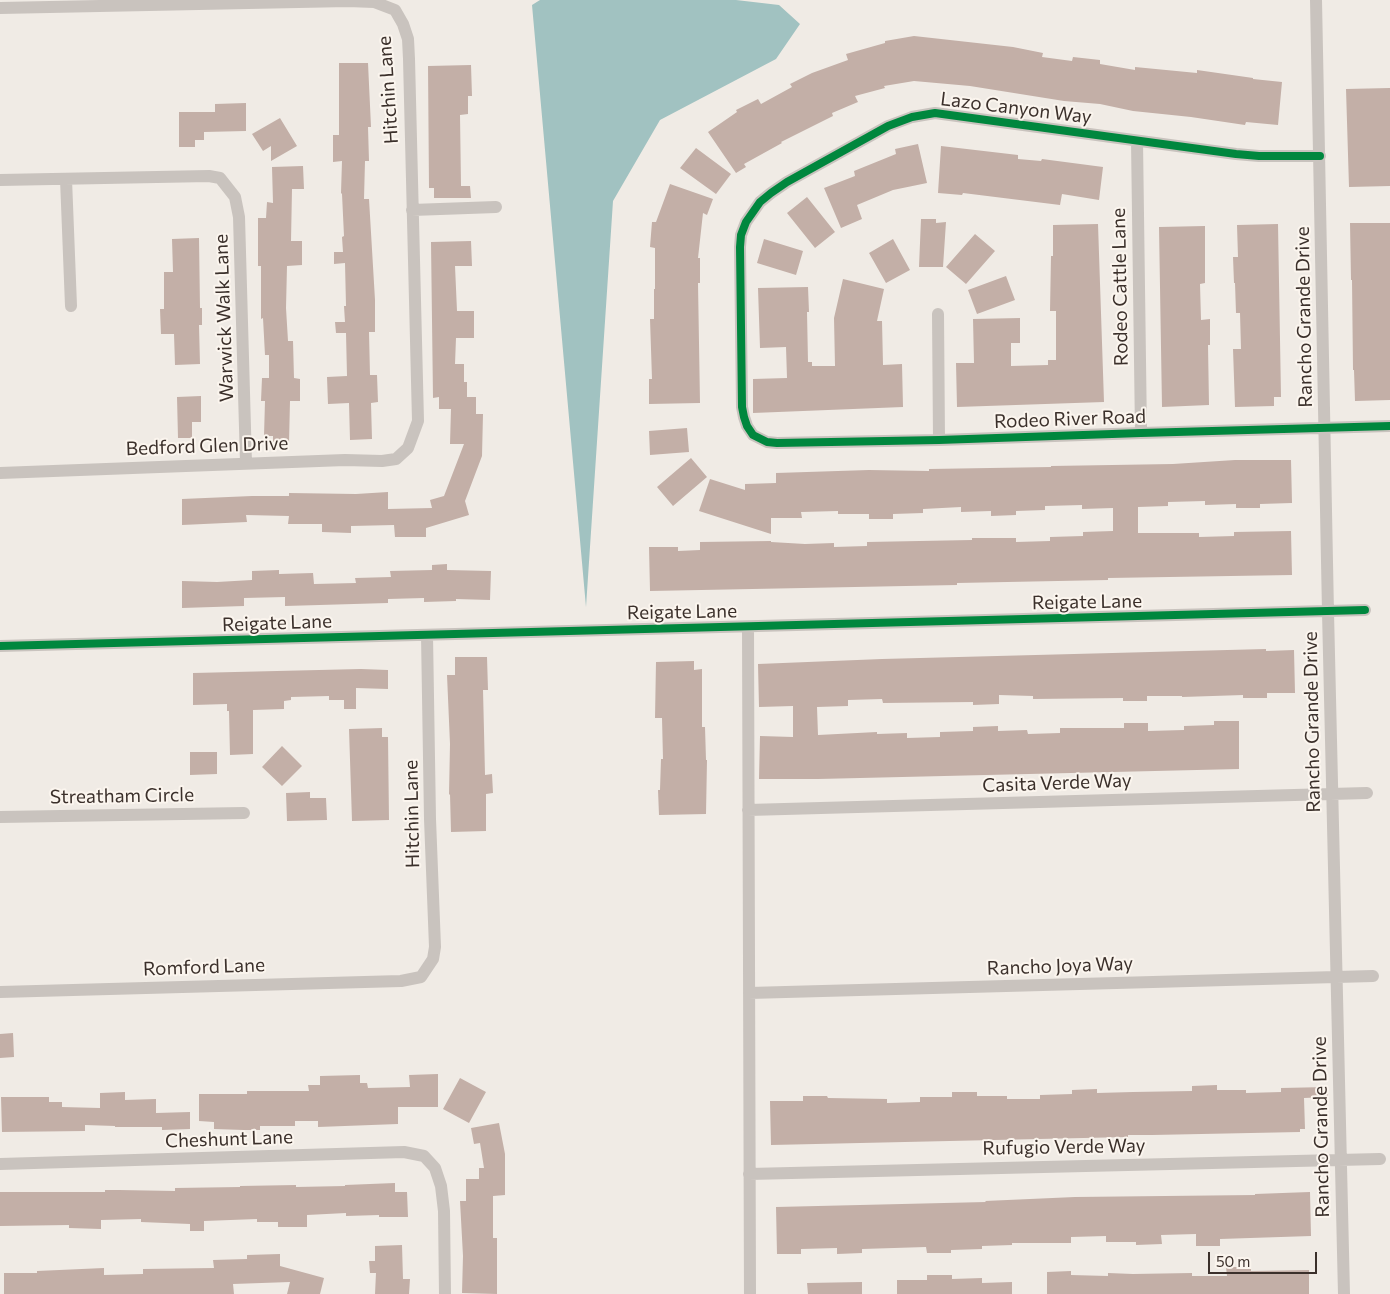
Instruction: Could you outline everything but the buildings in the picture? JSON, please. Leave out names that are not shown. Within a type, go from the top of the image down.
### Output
[{"type":"street","name":"Rancho Grande Drive","points":[[1316,0],[1344,1294]]},
{"type":"street","name":"Hitchin Lane","points":[[0,8],[348,1],[374,2],[396,10],[408,39],[418,421],[409,444]]},
{"type":"street","name":"Lazo Canyon Way","points":[[753,435],[747,426],[742,407],[740,247],[741,235],[746,222],[760,202],[771,192],[888,126],[924,114],[935,113],[1137,142],[1259,156],[1320,156]]},
{"type":"street","name":"Rodeo Cattle Lane","points":[[1137,142],[1141,433]]},
{"type":"street","name":"Warwick Walk Lane","points":[[66,179],[208,176],[220,178],[235,197],[239,217],[246,463]]},
{"type":"street","points":[[0,180],[66,179],[71,306]]},
{"type":"street","points":[[412,210],[496,207]]},
{"type":"street","points":[[938,314],[939,440]]},
{"type":"street","name":"Rodeo River Road","points":[[753,435],[767,442],[777,443],[1390,426]]},
{"type":"street","name":"Bedford Glen Drive","points":[[0,473],[246,463],[382,460],[396,459],[409,444]]},
{"type":"street","name":"Reigate Lane","points":[[0,646],[1365,610]]},
{"type":"street","points":[[748,627],[750,1294]]},
{"type":"street","name":"Hitchin Lane","points":[[409,979],[421,977],[433,959],[435,947],[430,819],[427,635]]},
{"type":"street","name":"Casita Verde Way","points":[[748,810],[1367,793]]},
{"type":"street","name":"Streatham Circle","points":[[0,817],[244,813]]},
{"type":"street","name":"Rancho Joya Way","points":[[749,993],[1373,976]]},
{"type":"street","name":"Romford Lane","points":[[0,992],[409,979]]},
{"type":"street","name":"Cheshunt Lane","points":[[0,1164],[404,1152],[424,1156],[435,1168],[441,1186],[444,1210],[445,1294]]},
{"type":"street","name":"Rufugio Verde Way","points":[[749,1174],[1380,1159]]},
{"type":"water","points":[[540,0],[736,0],[779,5],[800,24],[776,59],[660,120],[613,201],[586,607],[532,5]]},
{"type":"cycle path","points":[[1320,156],[1236,154],[935,113],[912,117],[888,126],[787,182],[760,202],[746,222],[741,235],[740,247],[742,407],[744,417],[753,435],[767,442],[777,443],[1390,426]]},
{"type":"cycle path","points":[[0,646],[1365,610]]}]
